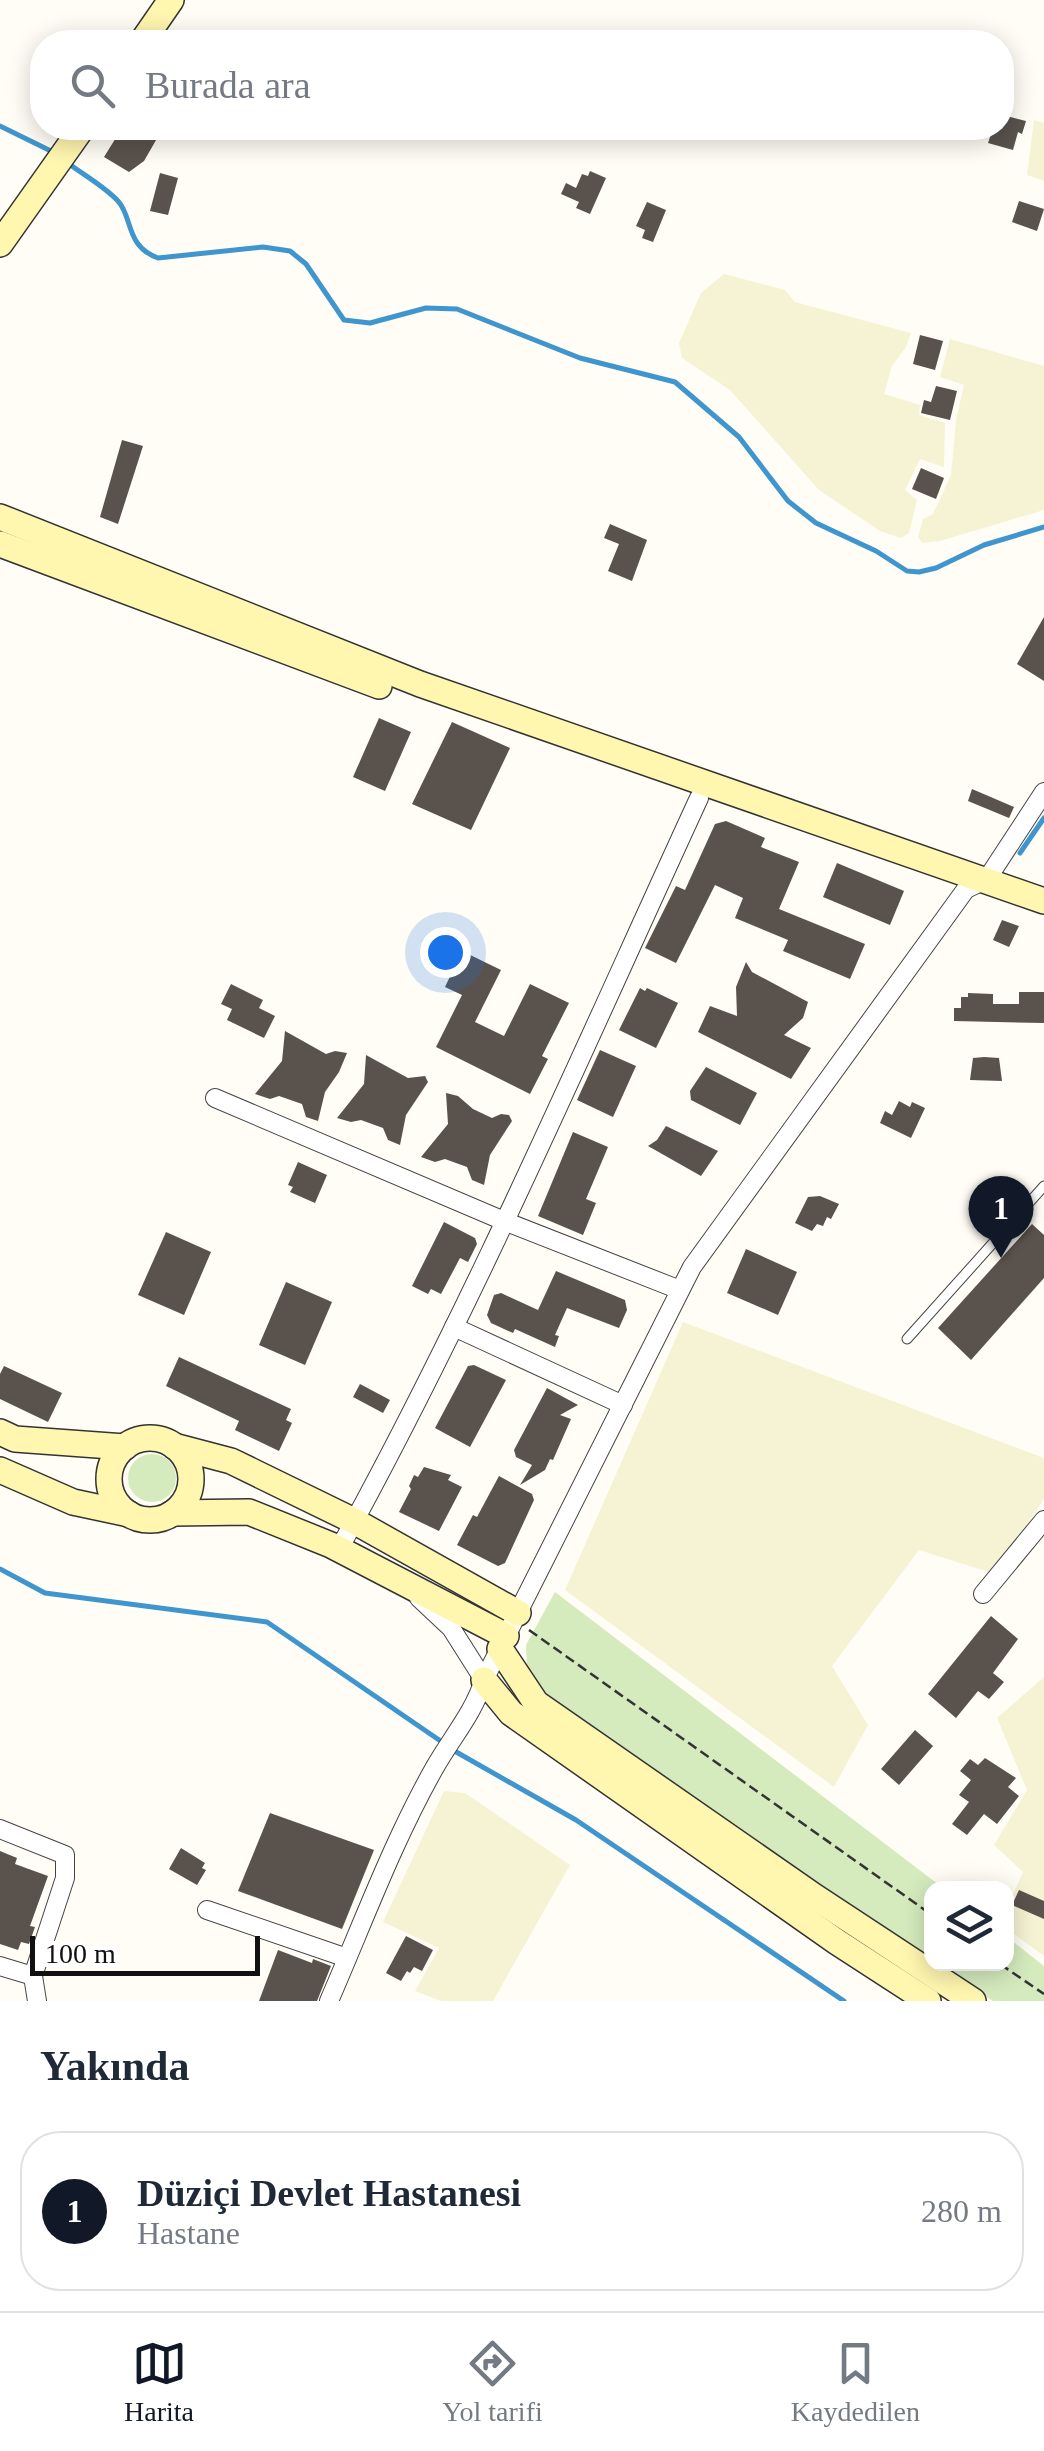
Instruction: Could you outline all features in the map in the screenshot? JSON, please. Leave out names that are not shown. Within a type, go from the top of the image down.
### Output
[{"type":"street","points":[[151,30],[172,0]]},
{"type":"street","points":[[0,244],[74,140]]},
{"type":"street","points":[[0,517],[420,684],[977,884],[1044,918]]},
{"type":"street","points":[[0,544],[425,703],[699,798],[977,884],[1044,900]]},
{"type":"street","points":[[328,2001],[436,1766],[465,1725],[692,1267],[1044,792]]},
{"type":"street","points":[[339,1549],[454,1327],[699,798]]},
{"type":"street","points":[[215,1098],[504,1221],[680,1290]]},
{"type":"street","points":[[454,1327],[622,1405]]},
{"type":"street","points":[[0,1432],[14,1439],[125,1447]]},
{"type":"street","points":[[129,1514],[113,1496],[113,1462],[125,1447],[154,1439],[232,1461],[354,1522],[510,1630],[536,1702],[816,1897],[974,2001]]},
{"type":"street","points":[[173,1513],[187,1497],[191,1474],[182,1453],[174,1446]]},
{"type":"street","points":[[0,1470],[72,1502],[152,1520],[173,1513],[249,1512],[339,1549],[510,1630]]},
{"type":"street","points":[[983,1594],[1044,1520]]},
{"type":"street","points":[[405,1583],[450,1628],[510,1712],[837,1942],[928,2001]]},
{"type":"street","points":[[0,1830],[65,1855],[65,1878],[33,1976],[36,2001]]},
{"type":"street","points":[[208,1910],[347,1958]]},
{"type":"street","points":[[0,1966],[33,1976]]},
{"type":"lane","points":[[906,1340],[1044,1186]]},
{"type":"path","points":[[510,1630],[542,1637],[924,1909]]},
{"type":"path","points":[[1010,1971],[1044,1994]]},
{"type":"shaded area","points":[[1034,120],[1044,123],[1044,181],[1027,175]]},
{"type":"shaded area","points":[[724,274],[785,290],[795,302],[911,333],[892,366],[884,394],[920,405],[919,415],[945,423],[944,467],[920,459],[905,490],[917,500],[909,533],[901,538],[880,531],[819,490],[730,390],[682,358],[679,343],[701,293]]},
{"type":"shaded area","points":[[950,339],[1044,366],[1044,510],[922,543],[918,537],[923,519],[933,514],[951,475],[964,385],[940,377]]},
{"type":"shaded area","points":[[683,1322],[1044,1458],[1044,1499],[995,1574],[919,1550],[832,1666],[868,1725],[834,1787],[565,1590]]},
{"type":"shaded area","points":[[1044,1677],[1044,1956],[1014,1934],[1014,1892],[1023,1872],[994,1845],[1027,1790],[997,1718]]},
{"type":"shaded area","points":[[444,1791],[465,1793],[570,1865],[493,2001],[441,2001],[415,1991],[439,1948],[383,1922]]},
{"type":"green space","points":[[152,1454],[169,1461],[176,1478],[169,1495],[152,1502],[135,1495],[128,1478],[135,1461]]},
{"type":"green space","points":[[555,1592],[934,1881],[924,1881],[924,1956],[703,1812],[546,1693],[527,1665],[526,1645]]},
{"type":"green space","points":[[1014,1942],[1044,1966],[1044,2001],[993,2001],[946,1971],[1014,1971]]},
{"type":"building","points":[[1014,118],[1026,121],[1013,150],[988,143],[1014,140]]},
{"type":"building","points":[[115,140],[156,140],[144,161],[129,172],[104,157]]},
{"type":"building","points":[[590,171],[606,178],[590,214],[576,208],[579,202],[561,194],[566,183],[576,188],[582,174],[588,176]]},
{"type":"building","points":[[160,173],[178,178],[168,215],[150,211]]},
{"type":"building","points":[[1019,201],[1044,209],[1037,231],[1012,222]]},
{"type":"building","points":[[647,202],[666,210],[653,242],[642,238],[645,230],[636,226]]},
{"type":"building","points":[[920,335],[943,341],[935,370],[913,364]]},
{"type":"building","points":[[936,386],[957,391],[950,420],[921,413],[924,400],[931,402]]},
{"type":"building","points":[[122,440],[143,446],[118,524],[100,517]]},
{"type":"building","points":[[921,468],[944,478],[936,499],[912,489]]},
{"type":"building","points":[[610,524],[647,540],[632,581],[608,571],[619,544],[604,538]]},
{"type":"building","points":[[1044,617],[1044,681],[1017,664]]},
{"type":"building","points":[[379,718],[411,732],[385,791],[353,777]]},
{"type":"building","points":[[452,722],[510,748],[471,830],[412,804]]},
{"type":"building","points":[[972,789],[1014,807],[1009,818],[968,801]]},
{"type":"building","points":[[726,821],[765,838],[761,847],[799,862],[779,909],[865,944],[850,979],[783,951],[788,940],[735,918],[743,898],[715,885],[676,963],[645,948],[676,886],[685,890],[715,824]]},
{"type":"building","points":[[837,863],[904,891],[890,925],[823,897]]},
{"type":"building","points":[[1002,920],[1019,926],[1009,947],[993,940]]},
{"type":"building","points":[[462,951],[501,970],[475,1022],[504,1036],[530,984],[569,1003],[542,1056],[548,1059],[530,1094],[436,1047],[462,995],[445,987]]},
{"type":"building","points":[[746,962],[752,972],[808,1002],[803,1018],[784,1035],[811,1048],[791,1079],[698,1032],[710,1006],[737,1016],[736,987]]},
{"type":"building","points":[[231,984],[263,1000],[259,1008],[275,1016],[264,1038],[227,1020],[232,1009],[221,1004]]},
{"type":"building","points":[[640,988],[678,1003],[656,1048],[619,1030]]},
{"type":"building","points":[[1019,992],[1044,992],[1044,1023],[954,1021],[954,1008],[961,1008],[961,997],[968,997],[968,993],[993,994],[993,1004],[1019,1004]]},
{"type":"building","points":[[285,1031],[326,1054],[347,1053],[325,1092],[318,1121],[306,1117],[302,1104],[279,1096],[270,1099],[255,1094],[282,1061]]},
{"type":"building","points":[[600,1050],[636,1066],[613,1117],[577,1100]]},
{"type":"building","points":[[366,1055],[408,1078],[425,1076],[428,1082],[406,1115],[400,1145],[388,1140],[383,1128],[361,1120],[337,1118],[364,1084]]},
{"type":"building","points":[[973,1058],[999,1058],[1002,1081],[970,1080]]},
{"type":"building","points":[[706,1067],[757,1093],[740,1125],[691,1100],[690,1091]]},
{"type":"building","points":[[446,1093],[458,1096],[492,1118],[509,1115],[512,1121],[490,1155],[484,1185],[472,1180],[467,1167],[445,1159],[435,1162],[421,1157],[448,1124]]},
{"type":"building","points":[[899,1101],[925,1108],[911,1138],[880,1123],[885,1111],[892,1115]]},
{"type":"building","points":[[666,1126],[718,1151],[701,1176],[648,1146]]},
{"type":"building","points":[[573,1132],[608,1147],[586,1199],[596,1203],[583,1235],[538,1216]]},
{"type":"building","points":[[298,1162],[327,1175],[315,1203],[290,1192],[293,1187],[288,1185]]},
{"type":"building","points":[[820,1196],[839,1204],[831,1219],[827,1217],[823,1226],[817,1224],[812,1231],[795,1223],[808,1197]]},
{"type":"building","points":[[444,1222],[475,1238],[477,1244],[468,1262],[460,1258],[441,1294],[431,1289],[428,1294],[412,1286]]},
{"type":"building","points":[[1032,1224],[1044,1235],[1044,1278],[971,1360],[938,1328]]},
{"type":"building","points":[[166,1232],[211,1252],[184,1315],[138,1295]]},
{"type":"building","points":[[746,1249],[797,1272],[778,1315],[727,1293]]},
{"type":"building","points":[[556,1271],[625,1300],[627,1310],[619,1328],[567,1308],[555,1335],[559,1336],[555,1347],[491,1323],[487,1315],[494,1295],[501,1293],[538,1310]]},
{"type":"building","points":[[286,1282],[332,1302],[305,1365],[259,1345]]},
{"type":"building","points":[[179,1357],[291,1409],[286,1420],[292,1423],[279,1451],[235,1430],[239,1421],[166,1386]]},
{"type":"building","points":[[474,1365],[506,1380],[470,1447],[435,1428],[468,1366]]},
{"type":"building","points":[[4,1366],[62,1393],[48,1422],[0,1399],[0,1374]]},
{"type":"building","points":[[360,1384],[390,1400],[383,1413],[353,1397]]},
{"type":"building","points":[[547,1388],[578,1405],[560,1415],[571,1419],[553,1460],[545,1470],[520,1485],[532,1465],[516,1457],[514,1450]]},
{"type":"building","points":[[424,1467],[451,1475],[448,1480],[462,1487],[439,1531],[399,1512],[414,1475],[418,1477]]},
{"type":"building","points":[[499,1476],[532,1494],[534,1500],[505,1563],[498,1566],[457,1545]]},
{"type":"building","points":[[991,1616],[1018,1639],[993,1673],[1004,1682],[989,1699],[978,1691],[956,1718],[928,1694]]},
{"type":"building","points":[[915,1730],[933,1746],[899,1785],[881,1769]]},
{"type":"building","points":[[985,1758],[1016,1778],[1008,1787],[1019,1796],[997,1824],[984,1814],[967,1835],[952,1824],[969,1802],[959,1795],[971,1780],[960,1771],[970,1759],[978,1765]]},
{"type":"building","points":[[270,1813],[374,1850],[342,1929],[238,1891]]},
{"type":"building","points":[[181,1848],[205,1863],[202,1868],[206,1870],[197,1885],[169,1869]]},
{"type":"building","points":[[0,1851],[17,1858],[15,1864],[48,1876],[30,1926],[35,1927],[29,1944],[21,1942],[18,1950],[0,1944]]},
{"type":"building","points":[[1019,1890],[1044,1901],[1044,1919],[1014,1906]]},
{"type":"building","points":[[406,1936],[433,1950],[422,1971],[414,1967],[401,1981],[386,1973]]},
{"type":"building","points":[[278,1950],[331,1966],[317,2001],[259,2001]]},
{"type":"waterway","points":[[0,126],[53,152]]},
{"type":"waterway","points":[[65,161],[118,201],[135,239],[147,253],[158,258],[263,247],[290,251],[306,264],[344,320],[370,323],[426,308],[457,309],[580,358],[675,382],[739,437],[788,501],[816,523],[876,551],[907,571],[936,568],[984,545],[1044,527]]},
{"type":"waterway","points":[[1020,853],[1044,818]]},
{"type":"waterway","points":[[0,1569],[45,1593],[267,1622],[442,1742]]},
{"type":"waterway","points":[[451,1749],[576,1820],[844,2001]]},
{"type":"place","name":"Düziçi Devlet Hastanesi","points":[[1001,1258]]}]
